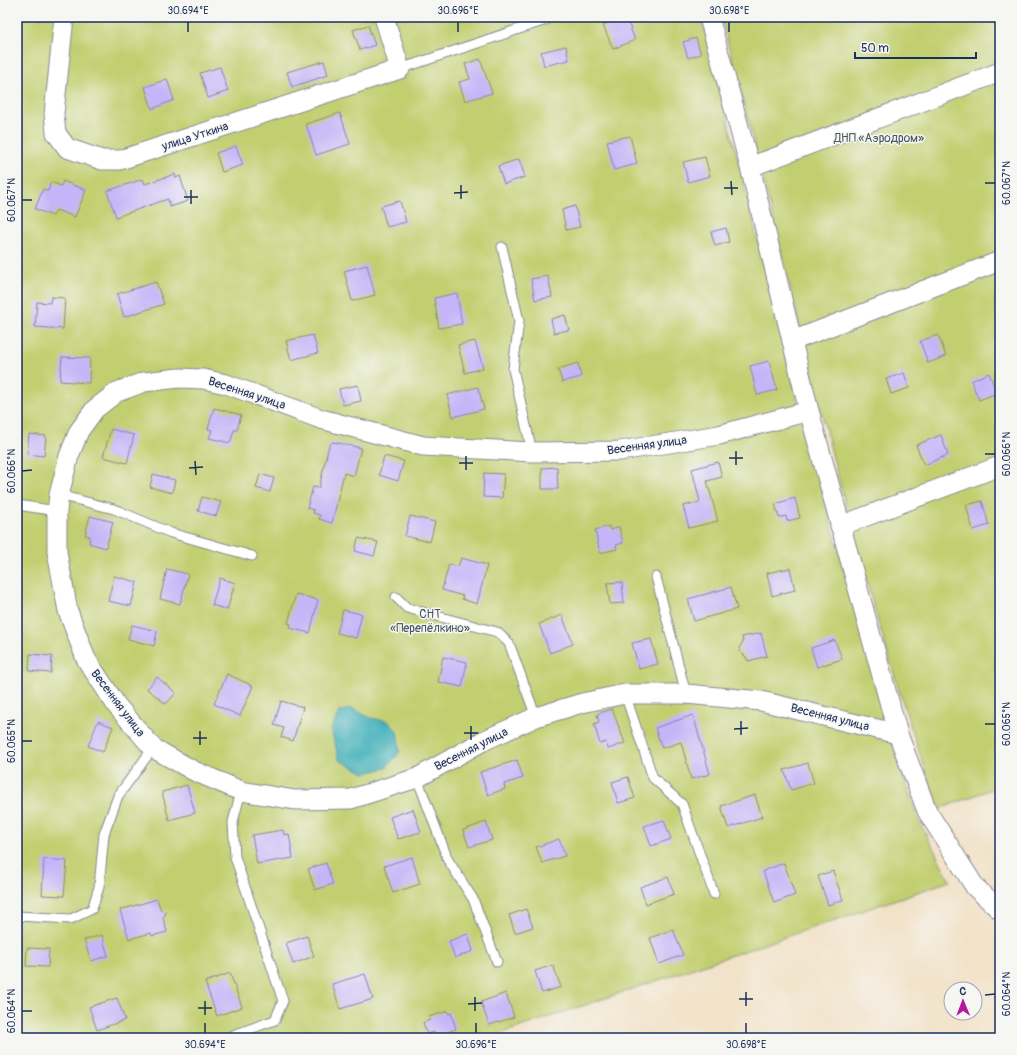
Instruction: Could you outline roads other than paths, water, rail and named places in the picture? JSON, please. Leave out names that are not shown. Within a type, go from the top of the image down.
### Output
[{"type":"street","name":"улица Уткина","points":[[64,17],[54,114],[56,133],[67,148],[102,160],[120,160],[400,68]]},
{"type":"street","points":[[384,17],[400,68]]},
{"type":"street","points":[[711,18],[750,167],[809,411],[898,734],[927,811],[975,887],[1000,910]]},
{"type":"street","points":[[750,167],[1000,72]]},
{"type":"street","points":[[792,341],[1000,261]]},
{"type":"street","name":"Весенняя улица","points":[[809,411],[719,435],[620,451],[532,452],[423,446],[321,419],[226,384],[203,379],[179,378],[144,382],[117,392],[95,409],[79,431],[69,456],[58,503],[57,552],[68,611],[86,659],[117,706],[153,748],[194,771],[241,791],[295,800],[351,798],[417,778],[483,741],[536,717],[582,703],[625,694],[686,694],[761,700],[898,734]]},
{"type":"street","points":[[840,526],[1000,466]]},
{"type":"lane","points":[[400,68],[546,20]]},
{"type":"lane","points":[[502,247],[519,321],[513,370],[532,452]]},
{"type":"lane","points":[[17,505],[58,503],[114,509],[171,533],[252,556]]},
{"type":"lane","points":[[656,577],[686,694]]},
{"type":"lane","points":[[396,597],[408,608],[497,632],[509,643],[536,717]]},
{"type":"lane","points":[[625,694],[653,778],[682,804],[714,894]]},
{"type":"lane","points":[[17,916],[71,919],[92,908],[99,887],[104,834],[118,796],[153,748]]},
{"type":"lane","points":[[417,778],[448,860],[473,899],[497,962]]},
{"type":"lane","points":[[225,1038],[275,1020],[283,1002],[235,857],[233,822],[241,791]]},
{"type":"water","points":[[351,708],[371,718],[388,721],[397,731],[400,752],[386,768],[365,773],[339,760],[331,729],[339,712]]},
{"type":"park label","name":"ДНП «Аэродром»","points":[[879,138]]},
{"type":"park label","name":"СНТ «Перепёлкино»","points":[[430,621]]}]
